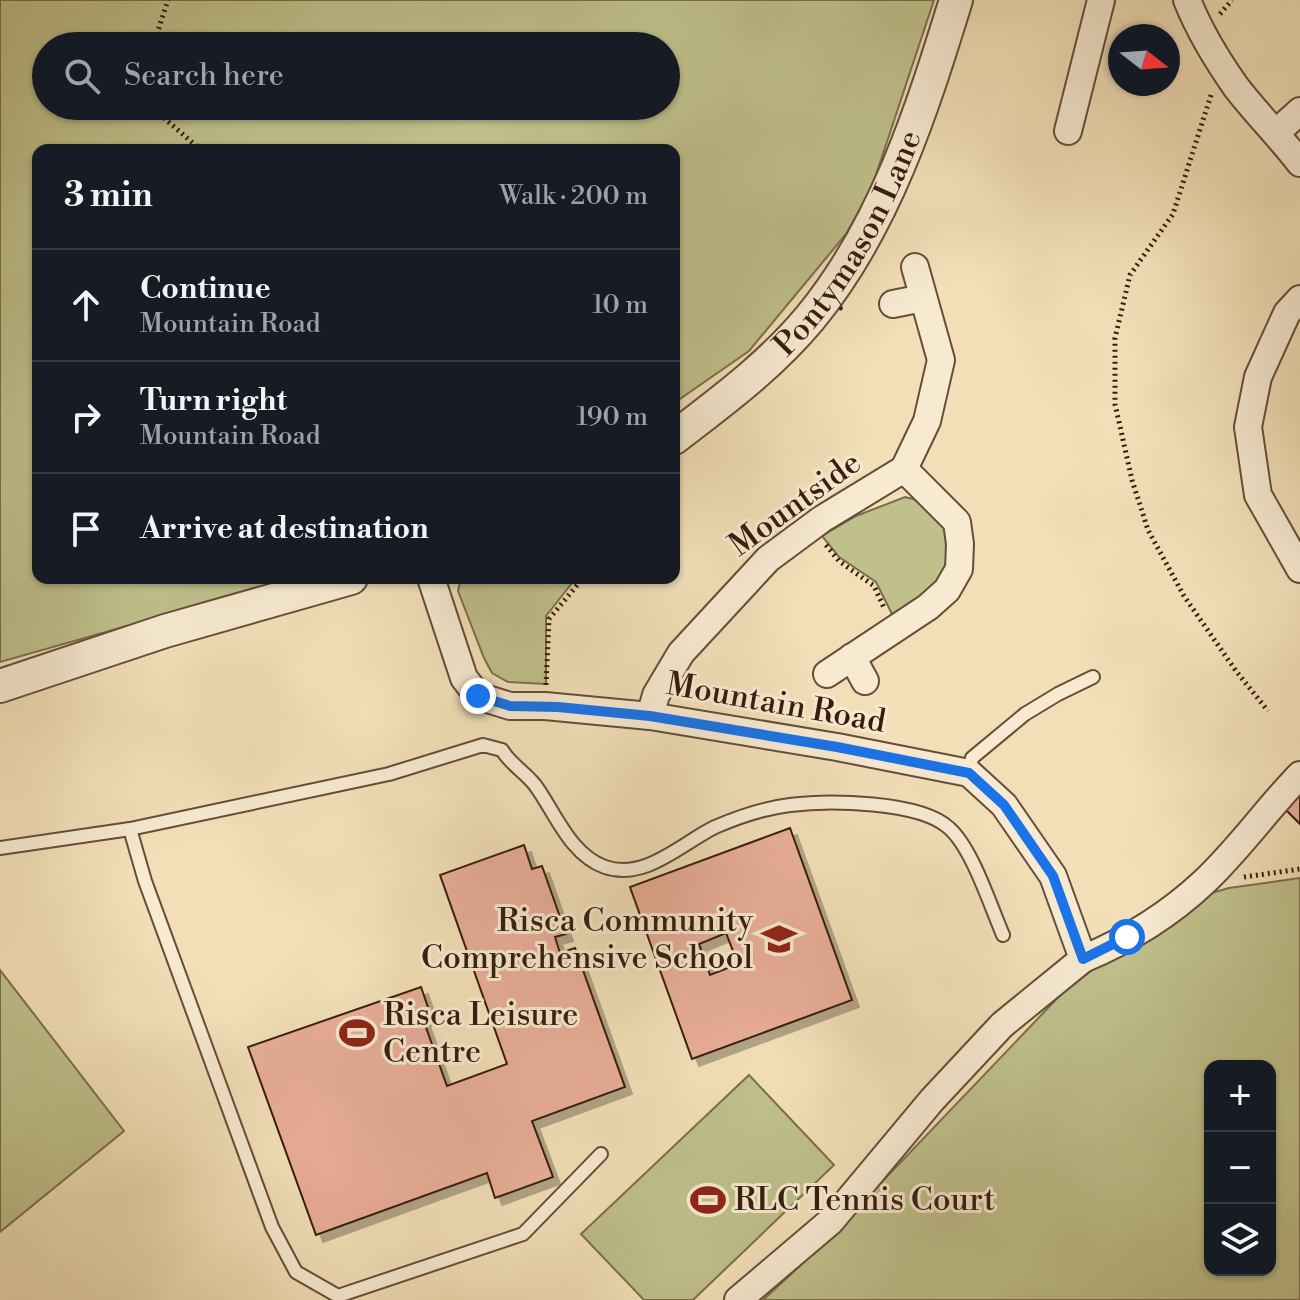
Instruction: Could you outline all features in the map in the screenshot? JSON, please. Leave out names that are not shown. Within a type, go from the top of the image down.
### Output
[{"type":"street","name":"Pontymason Lane","points":[[680,434],[741,388],[810,318],[845,267],[867,232],[895,172],[927,94],[956,0]]},
{"type":"street","points":[[1068,131],[1101,0]]},
{"type":"street","points":[[1187,0],[1237,87],[1300,163]]},
{"type":"street","points":[[1277,132],[1300,111]]},
{"type":"street","name":"Mountside","points":[[650,716],[656,695],[681,653],[768,559],[810,528],[904,469],[927,421],[941,360],[915,267]]},
{"type":"street","points":[[893,304],[923,298]]},
{"type":"street","points":[[1300,299],[1287,313],[1258,377],[1248,427],[1258,495],[1300,569]]},
{"type":"street","name":"Mountside","points":[[827,674],[928,607],[947,590],[959,569],[957,522],[904,469]]},
{"type":"street","points":[[0,686],[165,631],[330,584]]},
{"type":"street","name":"Mountain Road","points":[[433,584],[464,678],[478,696],[510,706],[545,706],[650,716],[969,773]]},
{"type":"street","points":[[852,657],[865,681]]},
{"type":"street","points":[[969,773],[1004,805],[1053,876],[1083,959]]},
{"type":"street","points":[[738,1300],[831,1221],[932,1100],[1002,1025],[1083,959],[1108,948],[1163,914],[1203,883],[1300,775]]},
{"type":"lane","points":[[969,773],[972,758],[1025,714],[1093,677]]},
{"type":"lane","points":[[0,848],[130,829],[389,774],[483,745],[502,750],[534,784],[564,831],[592,859],[605,867],[628,870],[649,865],[716,827],[750,814],[789,805],[836,802],[886,806],[934,817],[949,827],[963,843],[1003,935]]},
{"type":"lane","points":[[130,829],[145,881],[272,1227],[296,1272],[338,1296],[523,1234],[601,1154]]},
{"type":"path","points":[[158,32],[168,0]]},
{"type":"path","points":[[1222,63],[1173,214],[1130,275],[1115,338],[1115,404],[1132,480],[1148,530],[1184,596],[1268,711]]},
{"type":"path","points":[[166,120],[194,144]]},
{"type":"path","points":[[810,528],[839,561],[874,586],[894,629]]},
{"type":"path","points":[[545,706],[549,619],[578,584]]},
{"type":"path","points":[[1203,883],[1300,869]]},
{"type":"green space","points":[[0,0],[934,0],[871,190],[846,234],[749,351],[680,399],[680,144],[32,144],[32,584],[275,584],[0,662]]},
{"type":"green space","points":[[905,497],[921,501],[945,523],[947,559],[940,581],[893,616],[876,582],[839,557],[822,536],[856,516]]},
{"type":"green space","points":[[460,584],[571,584],[546,616],[546,684],[508,682],[492,673],[458,591]]},
{"type":"green space","points":[[1300,878],[1300,1300],[763,1300],[816,1251],[1067,988],[1194,898],[1229,888]]},
{"type":"green space","points":[[0,970],[124,1131],[0,1232]]},
{"type":"green space","name":"RLC Tennis Court","points":[[749,1075],[834,1165],[693,1300],[644,1300],[581,1234]]},
{"type":"building","points":[[1300,788],[1300,824],[1282,806]]},
{"type":"building","name":"Risca Community Comprehensive School","points":[[790,828],[852,1000],[692,1059],[630,887]],"holes":[[[726,933],[738,964],[710,975],[699,944]]]},
{"type":"building","name":"Risca Leisure Centre","points":[[524,845],[532,869],[542,866],[566,934],[555,937],[560,953],[575,948],[625,1087],[532,1121],[553,1177],[495,1198],[487,1173],[316,1235],[248,1047],[421,987],[431,1016],[423,1019],[447,1086],[507,1064],[440,875]]},
{"type":"place","name":"Risca Community Comprehensive School","points":[[779,939]]},
{"type":"place","name":"Risca Leisure Centre","points":[[357,1033]]},
{"type":"place","name":"RLC Tennis Court","points":[[708,1200]]},
{"type":"route","points":[[478,696],[510,706],[558,707],[650,716],[969,773],[1004,805],[1053,876],[1083,959],[1127,937]]}]
